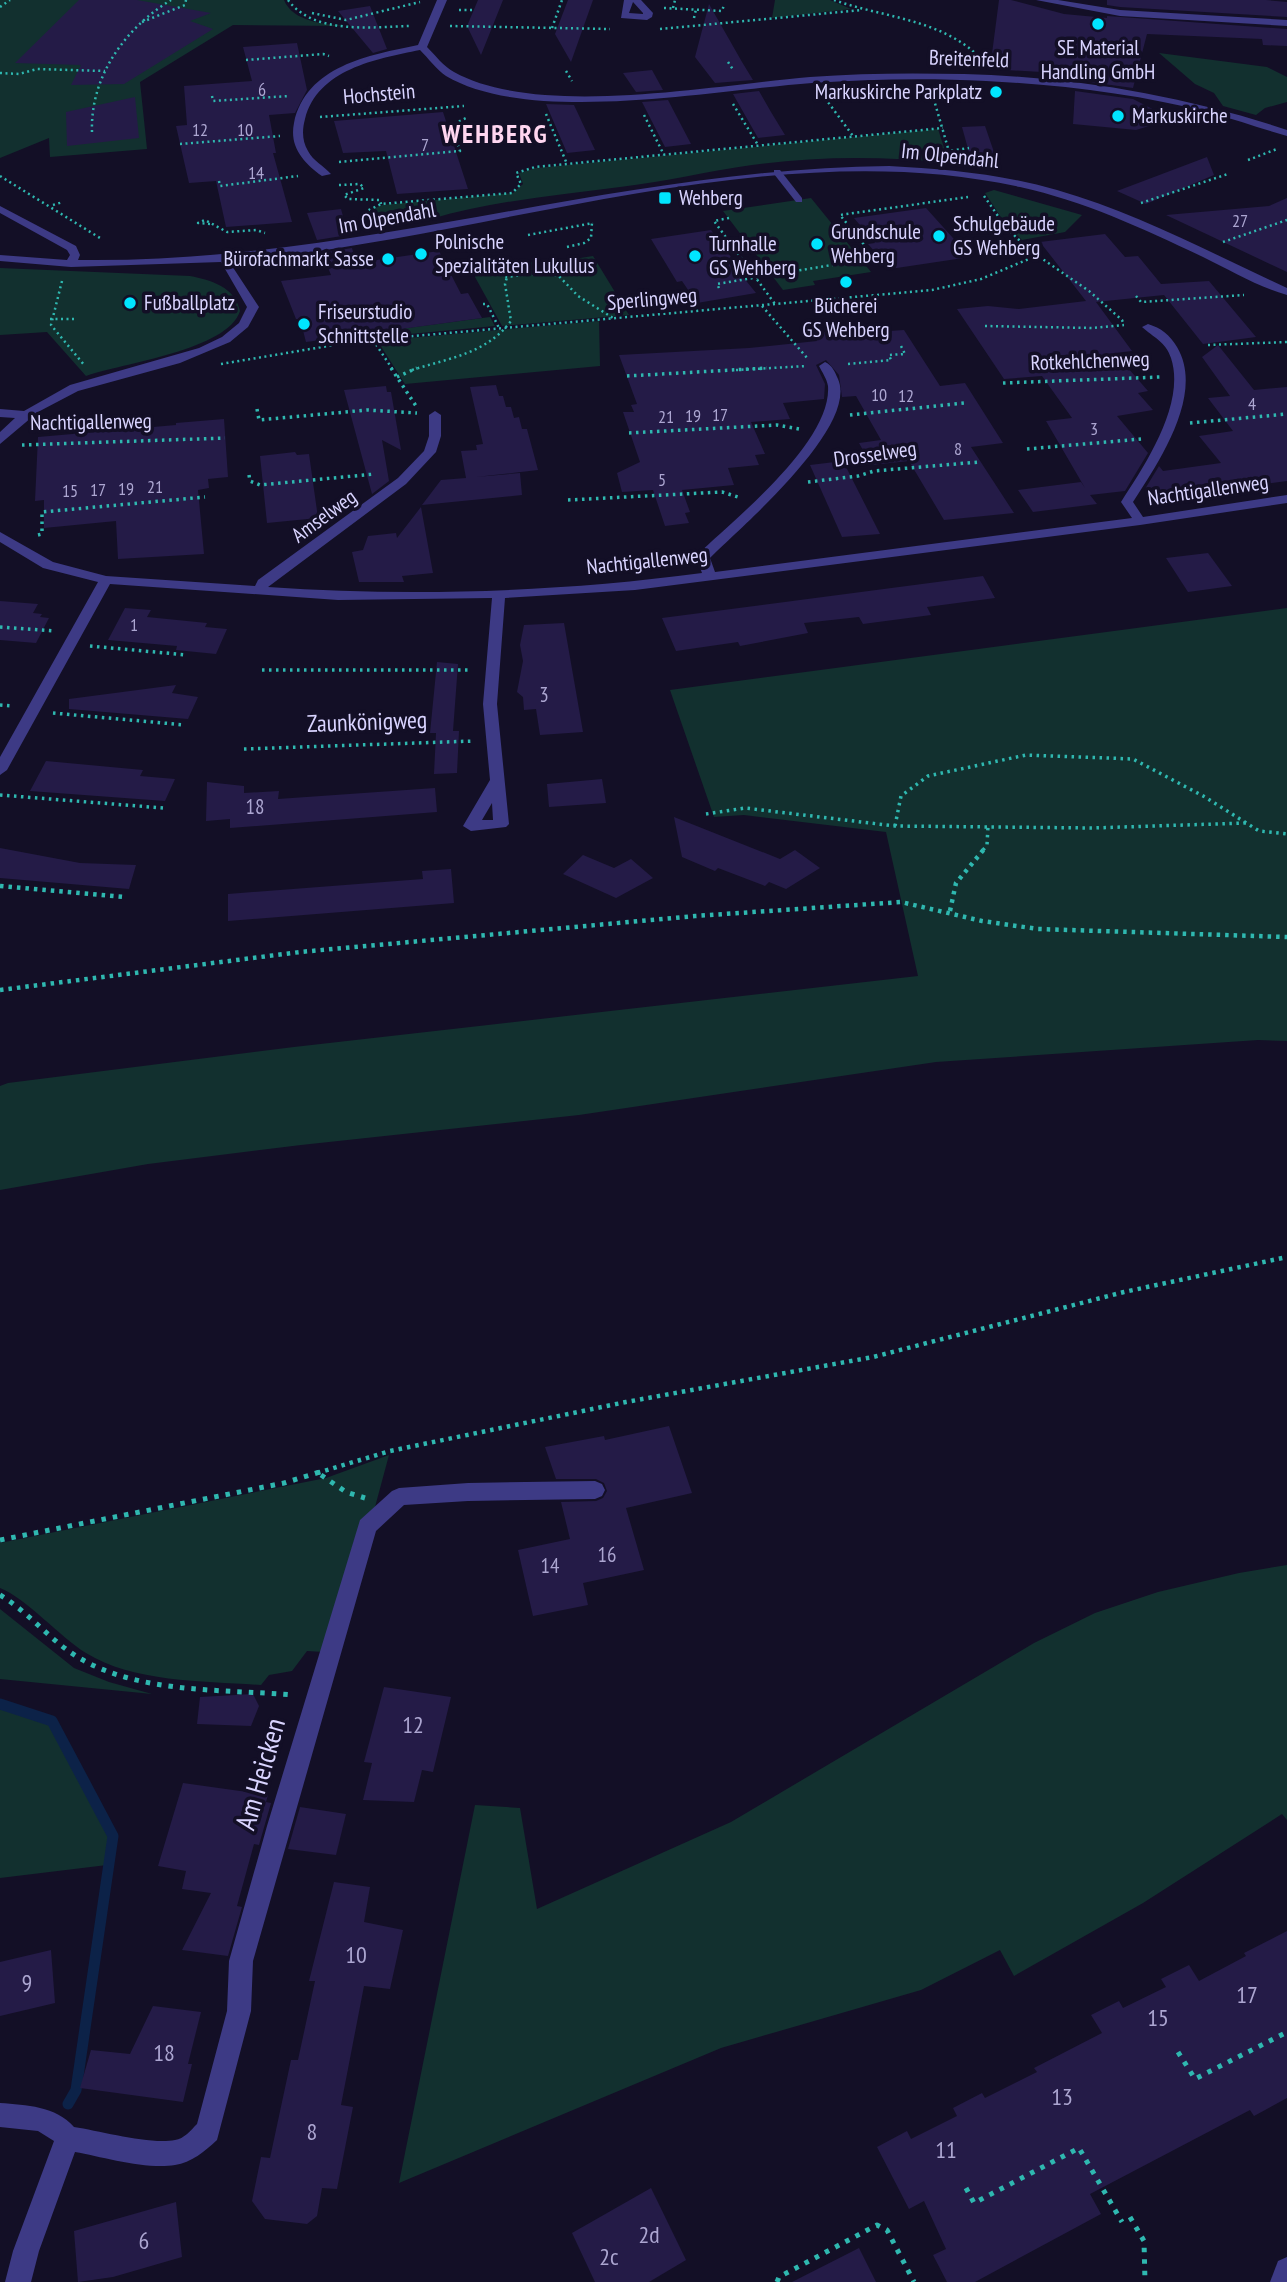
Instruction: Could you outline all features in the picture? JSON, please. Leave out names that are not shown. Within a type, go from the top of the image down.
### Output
[{"type":"street","points":[[422,47],[442,0]]},
{"type":"street","points":[[629,0],[624,16],[647,17],[648,13],[636,0]]},
{"type":"street","points":[[1041,0],[1107,11],[1287,23]]},
{"type":"street","name":"Breitenfeld","points":[[422,47],[436,65],[464,80],[539,97],[583,100],[635,98],[812,80],[987,78],[1074,84],[1136,93],[1249,119],[1287,133]]},
{"type":"street","name":"Hochstein","points":[[296,135],[298,116],[310,94],[332,75],[351,65],[422,47]]},
{"type":"street","points":[[296,135],[310,164],[324,173]]},
{"type":"street","name":"Im Olpendahl","points":[[0,258],[71,264],[226,261],[385,238],[656,188],[777,172],[862,167],[954,173],[1043,190],[1114,213],[1283,290]]},
{"type":"street","points":[[0,209],[72,248],[75,254],[71,264]]},
{"type":"street","name":"Nachtigallenweg","points":[[0,439],[29,415],[75,388],[199,353],[222,344],[238,333],[246,326],[253,307],[228,270],[226,261]]},
{"type":"street","name":"Rotkehlchenweg","points":[[1140,521],[1128,502],[1165,440],[1178,399],[1178,376],[1172,351],[1166,339],[1148,327]]},
{"type":"street","name":"Drosselweg","points":[[710,576],[703,557],[776,485],[821,434],[829,417],[835,387],[825,366]]},
{"type":"street","points":[[0,413],[29,415]]},
{"type":"street","name":"Amselweg","points":[[260,592],[264,583],[391,491],[412,471],[430,452],[435,436],[435,415]]},
{"type":"street","name":"Nachtigallenweg","points":[[0,536],[56,568],[106,580],[338,596],[499,594],[635,586],[1140,521],[1287,499]]},
{"type":"street","points":[[0,770],[71,638],[106,580]]},
{"type":"street","points":[[496,782],[492,741],[491,670],[499,594]]},
{"type":"street","points":[[390,1503],[399,1497],[427,1494],[594,1490]]},
{"type":"street","name":"Am Heicken","points":[[0,2115],[39,2119],[60,2128],[68,2138],[144,2151],[175,2153],[192,2146],[208,2131],[239,2011],[241,1961],[315,1697],[364,1534],[373,1518],[390,1503]]},
{"type":"street","points":[[18,2282],[26,2251],[68,2138]]},
{"type":"street","points":[[1283,2282],[1287,2270]]},
{"type":"lane","points":[[777,172],[799,200]]},
{"type":"path","points":[[0,8],[10,0]]},
{"type":"path","points":[[92,132],[92,112],[99,82],[105,71],[140,23],[171,0]]},
{"type":"path","points":[[140,23],[185,5],[187,0]]},
{"type":"path","points":[[288,0],[300,15],[324,23],[618,29]]},
{"type":"path","points":[[312,13],[346,20],[427,0]]},
{"type":"path","points":[[552,28],[562,0]]},
{"type":"path","points":[[675,0],[673,8],[722,11],[724,5]]},
{"type":"path","points":[[834,0],[957,38],[979,55],[987,78]]},
{"type":"path","points":[[694,18],[695,9]]},
{"type":"path","points":[[654,29],[862,10]]},
{"type":"path","points":[[558,12],[564,12]]},
{"type":"path","name":"Hochstein","points":[[246,60],[323,54],[351,65]]},
{"type":"path","points":[[728,62],[730,66]]},
{"type":"path","points":[[0,73],[19,74],[37,69],[105,71]]},
{"type":"path","points":[[566,71],[568,75]]},
{"type":"path","points":[[929,77],[954,173]]},
{"type":"path","points":[[812,80],[853,136]]},
{"type":"path","points":[[723,88],[758,145]]},
{"type":"path","name":"Hochstein","points":[[212,96],[213,102],[310,94]]},
{"type":"path","points":[[539,97],[567,164],[943,128]]},
{"type":"path","points":[[635,98],[664,155]]},
{"type":"path","name":"Hochstein","points":[[298,116],[340,117],[464,106]]},
{"type":"path","points":[[310,164],[460,151],[453,131],[458,122],[468,117]]},
{"type":"path","points":[[180,144],[296,135]]},
{"type":"path","points":[[1248,160],[1287,145]]},
{"type":"path","points":[[948,149],[969,148]]},
{"type":"path","points":[[373,152],[374,158]]},
{"type":"path","name":"Im Olpendahl","points":[[357,222],[370,221],[367,211],[381,204],[512,192],[521,184],[516,173],[567,164]]},
{"type":"path","points":[[219,181],[220,186],[324,173]]},
{"type":"path","points":[[1114,213],[1228,174]]},
{"type":"path","points":[[0,176],[52,205],[100,238]]},
{"type":"path","points":[[20,186],[28,183]]},
{"type":"path","points":[[335,186],[360,184],[364,188],[344,195],[348,199],[380,200],[381,204]]},
{"type":"path","name":"Rotkehlchenweg","points":[[756,278],[780,275],[777,272],[874,257],[868,246],[840,215],[983,195],[1005,226],[1036,256],[1098,298],[1124,325],[1093,328],[985,326]]},
{"type":"path","points":[[1144,195],[1152,199]]},
{"type":"path","points":[[52,205],[63,202]]},
{"type":"path","points":[[692,205],[699,204]]},
{"type":"path","points":[[729,218],[714,220],[776,304]]},
{"type":"path","points":[[1200,251],[1287,220]]},
{"type":"path","points":[[528,235],[593,223],[593,236],[585,243],[567,247]]},
{"type":"path","points":[[82,228],[90,225]]},
{"type":"path","points":[[210,225],[228,233],[256,230],[272,237]]},
{"type":"path","points":[[1224,234],[1233,238]]},
{"type":"path","points":[[737,253],[754,251]]},
{"type":"path","name":"Sperlingweg","points":[[304,342],[307,348],[507,327],[944,288],[981,279],[1036,256]]},
{"type":"path","points":[[553,273],[559,262],[557,258]]},
{"type":"path","points":[[475,263],[507,277],[553,273],[588,303],[614,318]]},
{"type":"path","points":[[85,264],[60,282],[50,320],[55,331],[93,374]]},
{"type":"path","points":[[397,377],[417,367],[457,358],[490,345],[507,327],[512,316],[505,284],[507,277]]},
{"type":"path","points":[[719,288],[716,284],[756,278]]},
{"type":"path","points":[[1136,296],[1141,302],[1233,298],[1283,290]]},
{"type":"path","points":[[483,304],[487,304],[499,328]]},
{"type":"path","points":[[762,306],[809,360],[825,366]]},
{"type":"path","points":[[50,320],[74,319]]},
{"type":"path","points":[[373,340],[418,409],[417,413]]},
{"type":"path","points":[[1208,345],[1287,342]]},
{"type":"path","points":[[626,376],[891,360],[889,355],[905,354],[900,344]]},
{"type":"path","name":"Rotkehlchenweg","points":[[1003,383],[1178,376]]},
{"type":"path","name":"Drosselweg","points":[[829,417],[964,404]]},
{"type":"path","points":[[257,408],[259,420],[367,410],[435,415]]},
{"type":"path","points":[[1172,420],[1193,424],[1287,414]]},
{"type":"path","name":"Drosselweg","points":[[629,433],[777,425],[821,434]]},
{"type":"path","name":"Nachtigallenweg","points":[[13,445],[225,438]]},
{"type":"path","points":[[1027,449],[1127,439],[1165,440]]},
{"type":"path","name":"Drosselweg","points":[[776,485],[858,476],[874,471],[979,462]]},
{"type":"path","name":"Amselweg","points":[[249,475],[250,481],[260,485],[412,471]]},
{"type":"path","points":[[568,499],[722,492],[758,503]]},
{"type":"path","points":[[14,545],[42,534],[42,512],[205,497]]},
{"type":"path","points":[[0,627],[187,655]]},
{"type":"path","name":"Zaunkönigweg","points":[[262,670],[491,670]]},
{"type":"path","points":[[31,712],[185,725]]},
{"type":"path","name":"Zaunkönigweg","points":[[244,749],[492,741]]},
{"type":"path","points":[[895,826],[901,796],[928,776],[1026,755],[1133,760],[1205,797],[1259,831],[1287,834]]},
{"type":"path","points":[[0,795],[163,808]]},
{"type":"path","points":[[706,814],[744,808],[895,826],[1092,828],[1246,823]]},
{"type":"path","points":[[950,911],[956,883],[987,845],[988,826]]},
{"type":"path","points":[[0,886],[124,897]]},
{"type":"path","points":[[0,990],[300,953],[695,916],[901,902],[1038,929],[1287,937]]},
{"type":"path","points":[[0,1540],[320,1474],[390,1451],[626,1402],[873,1357],[1124,1292],[1287,1256]]},
{"type":"path","points":[[320,1474],[346,1492],[390,1503]]},
{"type":"path","points":[[0,1595],[81,1660],[112,1673],[157,1683],[315,1697]]},
{"type":"path","points":[[1178,2052],[1195,2079],[1287,2032]]},
{"type":"path","points":[[966,2188],[974,2203],[1079,2148],[1122,2222]]},
{"type":"path","points":[[1130,2217],[1144,2241],[1145,2282]]},
{"type":"path","points":[[777,2282],[779,2277],[877,2225],[887,2230],[914,2282]]},
{"type":"green space","points":[[0,0],[284,0],[294,13],[302,17],[319,23],[345,26],[233,25],[140,82],[147,149],[50,157],[49,138],[0,158]]},
{"type":"green space","points":[[775,0],[830,0],[851,9],[772,18]]},
{"type":"green space","points":[[1159,53],[1267,67],[1287,77],[1287,102],[1265,108],[1256,115],[1223,106],[1214,93],[1195,84]]},
{"type":"green space","points":[[938,129],[949,163],[875,158],[801,160],[525,199],[431,219],[427,216],[371,219],[369,211],[382,205],[513,193],[523,184],[519,173],[536,168]]},
{"type":"green space","points":[[994,190],[1082,215],[1065,232],[1022,240],[1004,222],[985,193]]},
{"type":"green space","points":[[811,198],[871,272],[813,281],[815,285],[783,290],[723,211]]},
{"type":"green space","points":[[593,256],[629,315],[502,326],[475,277],[478,269],[504,261],[549,263]]},
{"type":"green space","points":[[0,268],[190,276],[228,290],[240,311],[231,324],[216,336],[196,345],[86,376],[47,332],[0,335]]},
{"type":"green space","points":[[490,317],[495,326],[357,339],[355,335]]},
{"type":"green space","points":[[599,321],[600,366],[405,384],[380,345],[380,342],[386,340]]},
{"type":"green space","points":[[1287,608],[1287,1041],[1258,1040],[936,1062],[579,1115],[148,1164],[0,1190],[0,1086],[8,1083],[294,1047],[918,976],[886,832],[744,815],[714,817],[670,690]]},
{"type":"green space","points":[[389,1455],[375,1507],[360,1525],[354,1541],[324,1652],[307,1651],[292,1671],[269,1675],[261,1685],[171,1679],[105,1663],[76,1646],[21,1600],[0,1588],[0,1543],[326,1478]]},
{"type":"green space","points":[[1287,1565],[1287,1820],[1282,1814],[1143,1903],[1014,1976],[1000,1950],[921,1990],[721,2048],[399,2183],[475,1805],[520,1808],[537,1909],[731,1822],[1034,1643],[1095,1613],[1158,1592]]},
{"type":"green space","points":[[0,1609],[74,1668],[109,1682],[152,1694],[0,1679]]},
{"type":"green space","points":[[0,1704],[52,1721],[113,1836],[107,1865],[0,1878]]},
{"type":"building","points":[[79,0],[137,0],[211,13],[190,21],[213,29],[124,84],[71,85],[81,65],[15,63]]},
{"type":"building","points":[[478,0],[503,0],[481,55],[467,26]]},
{"type":"building","points":[[568,0],[593,0],[571,62],[555,34]]},
{"type":"building","points":[[999,0],[1011,0],[1064,14],[1287,29],[1287,46],[1263,45],[1262,39],[1147,34],[1133,88],[1075,80],[1076,74],[990,69]]},
{"type":"building","points":[[1107,0],[1266,0],[1287,2],[1287,17],[1120,7],[1107,5]]},
{"type":"building","points":[[709,4],[753,80],[715,83],[695,57]]},
{"type":"building","points":[[370,6],[387,49],[373,53],[338,11]]},
{"type":"building","points":[[297,43],[307,90],[295,113],[269,115],[276,153],[273,153],[292,222],[226,227],[216,181],[189,183],[176,126],[187,125],[184,86],[252,81],[243,47]]},
{"type":"building","points":[[652,70],[663,90],[636,92],[623,73]]},
{"type":"building","points":[[759,91],[785,135],[758,138],[733,94]]},
{"type":"building","name":"Markuskirche","points":[[1075,91],[1133,99],[1172,119],[1136,130],[1073,124]]},
{"type":"building","points":[[135,97],[139,138],[67,146],[66,112]]},
{"type":"building","points":[[668,100],[691,144],[665,147],[642,102]]},
{"type":"building","points":[[546,104],[574,105],[595,150],[567,153]]},
{"type":"building","points":[[443,112],[468,189],[397,194],[386,151],[343,153],[334,121]]},
{"type":"building","points":[[985,126],[995,155],[970,156],[962,127]]},
{"type":"building","points":[[1207,157],[1214,175],[1146,204],[1117,191]]},
{"type":"building","points":[[1287,198],[1287,272],[1166,215],[1269,206]]},
{"type":"building","name":"Schulgebäude GS Wehberg","points":[[926,208],[970,257],[890,269],[868,244],[875,243],[854,218]]},
{"type":"building","points":[[341,209],[348,235],[317,240],[307,213]]},
{"type":"building","name":"Turnhalle GS Wehberg","points":[[711,230],[756,293],[697,303],[682,281],[677,282],[651,239]]},
{"type":"building","points":[[1105,234],[1125,257],[1138,256],[1161,284],[1209,281],[1256,337],[1203,344],[1164,295],[1096,302],[1132,351],[1115,353],[1148,391],[1138,393],[1153,410],[1117,416],[1148,453],[1125,491],[1090,495],[1097,504],[1033,512],[1018,490],[1081,482],[1085,488],[1046,421],[1072,418],[1042,376],[1004,379],[957,309],[988,306],[1019,309],[1086,301],[1040,242]]},
{"type":"building","points":[[352,248],[356,263],[439,251],[461,294],[468,293],[482,318],[306,342],[300,319],[296,319],[281,281],[331,275],[322,253]]},
{"type":"building","points":[[844,330],[846,334],[904,330],[940,386],[965,383],[1003,443],[971,447],[1014,513],[944,520],[909,461],[871,465],[859,443],[881,440],[856,396],[842,397],[839,375],[826,360],[816,365],[825,384],[824,399],[783,403],[790,419],[751,422],[765,454],[755,455],[759,465],[728,468],[734,485],[682,490],[690,512],[685,513],[689,523],[665,526],[653,490],[622,492],[617,473],[640,462],[623,412],[634,412],[631,405],[637,404],[619,355],[749,348],[817,341],[813,333]]},
{"type":"building","points":[[1218,345],[1254,390],[1287,387],[1287,481],[1162,497],[1156,487],[1145,489],[1159,466],[1163,471],[1221,463],[1199,436],[1233,431],[1208,398],[1230,396],[1202,357]]},
{"type":"building","points":[[496,385],[506,407],[511,407],[514,418],[519,417],[522,429],[527,429],[538,470],[476,477],[520,473],[522,495],[422,505],[441,480],[466,478],[461,451],[477,450],[476,445],[483,444],[470,387]]},
{"type":"building","points":[[386,386],[387,392],[391,392],[401,450],[382,440],[389,481],[372,494],[344,390]]},
{"type":"building","points":[[224,419],[228,477],[208,479],[209,488],[198,490],[204,554],[118,559],[116,521],[44,528],[44,500],[35,501],[38,437]]},
{"type":"building","points":[[295,452],[297,455],[309,454],[318,518],[267,523],[260,456]]},
{"type":"building","points":[[843,461],[880,534],[842,537],[810,465]]},
{"type":"building","points":[[421,507],[433,573],[402,576],[404,582],[359,582],[352,552],[363,550],[368,536],[396,533],[397,538]]},
{"type":"building","points":[[1208,553],[1232,586],[1188,592],[1166,558]]},
{"type":"building","points":[[983,576],[995,598],[927,607],[931,615],[863,624],[859,617],[804,623],[808,633],[740,646],[738,642],[676,651],[662,618]]},
{"type":"building","points":[[0,601],[38,604],[33,613],[49,618],[36,643],[0,640]]},
{"type":"building","points":[[125,608],[151,610],[147,617],[207,623],[205,627],[227,629],[216,654],[176,650],[177,646],[108,640]]},
{"type":"building","points":[[564,623],[583,732],[540,735],[536,709],[524,710],[523,697],[517,692],[523,661],[520,645],[524,625]]},
{"type":"building","points":[[437,662],[458,664],[453,731],[459,731],[457,773],[434,774],[436,733],[430,733]]},
{"type":"building","points":[[176,685],[172,693],[198,697],[188,719],[69,709],[69,699]]},
{"type":"building","points":[[46,761],[143,770],[140,776],[175,779],[165,801],[30,791]]},
{"type":"building","points":[[602,779],[606,803],[549,807],[547,784]]},
{"type":"building","points":[[207,782],[244,786],[244,793],[279,791],[278,799],[435,788],[437,812],[230,828],[230,819],[206,821]]},
{"type":"building","points":[[674,817],[780,859],[795,850],[820,868],[786,889],[769,882],[765,886],[718,868],[715,871],[682,857]]},
{"type":"building","points":[[0,848],[80,863],[136,865],[129,889],[0,878]]},
{"type":"building","points":[[583,855],[614,868],[631,859],[653,878],[616,898],[563,874]]},
{"type":"building","points":[[451,869],[454,903],[228,921],[228,894],[423,879],[422,871]]},
{"type":"building","points":[[669,1426],[692,1493],[626,1508],[644,1570],[583,1583],[588,1605],[533,1616],[518,1550],[570,1539],[561,1502],[596,1501],[603,1498],[607,1491],[604,1483],[596,1479],[556,1479],[545,1447],[604,1436],[605,1440]]},
{"type":"building","points":[[384,1687],[451,1697],[433,1772],[422,1770],[414,1802],[363,1800],[372,1763],[364,1762]]},
{"type":"building","points":[[253,1694],[259,1706],[251,1726],[197,1724],[200,1697]]},
{"type":"building","points":[[183,1783],[268,1795],[266,1802],[271,1803],[259,1845],[254,1844],[237,1906],[242,1907],[228,1956],[182,1950],[211,1893],[182,1889],[186,1871],[158,1866]]},
{"type":"building","points":[[300,1807],[346,1814],[336,1855],[288,1849]]},
{"type":"building","points":[[334,1882],[370,1887],[364,1922],[403,1930],[390,1989],[364,1986],[341,2105],[353,2107],[337,2189],[322,2188],[317,2216],[307,2224],[265,2219],[252,2201],[261,2157],[270,2158],[291,2060],[298,2060],[315,1981],[309,1981]]},
{"type":"building","points":[[1287,1931],[1287,2098],[1254,2116],[1250,2110],[1090,2194],[1101,2214],[975,2282],[947,2282],[933,2255],[946,2249],[924,2201],[909,2209],[877,2147],[907,2131],[911,2139],[957,2116],[953,2108],[982,2093],[985,2098],[1037,2072],[1034,2068],[1102,2033],[1091,2015],[1119,2001],[1123,2008],[1166,1987],[1161,1979],[1189,1965],[1199,1981],[1246,1956],[1244,1953]]},
{"type":"building","points":[[51,1950],[55,2003],[0,2016],[0,1962]]},
{"type":"building","points":[[153,2006],[201,2012],[188,2064],[192,2064],[183,2102],[80,2088],[91,2050],[130,2054]]},
{"type":"building","points":[[651,2188],[686,2260],[649,2282],[595,2282],[572,2233]]},
{"type":"building","points":[[176,2202],[182,2257],[113,2277],[78,2282],[74,2231]]},
{"type":"building","points":[[859,2248],[876,2282],[792,2282]]},
{"type":"waterway","points":[[0,1704],[52,1721],[113,1836],[76,2090],[68,2104]]},
{"type":"place","name":"SE Material Handling GmbH","points":[[1098,24]]},
{"type":"place","name":"Markuskirche Parkplatz","points":[[996,92]]},
{"type":"place","name":"Markuskirche","points":[[1118,116]]},
{"type":"place","name":"Wehberg","points":[[665,198]]},
{"type":"place","name":"Schulgebäude GS Wehberg","points":[[939,236]]},
{"type":"place","name":"Grundschule Wehberg","points":[[817,244]]},
{"type":"place","name":"Polnische Spezialitäten Lukullus","points":[[421,254]]},
{"type":"place","name":"Turnhalle GS Wehberg","points":[[695,256]]},
{"type":"place","name":"Bürofachmarkt Sasse","points":[[388,259]]},
{"type":"place","name":"Bücherei GS Wehberg","points":[[846,282]]},
{"type":"place","name":"Fußballplatz","points":[[130,303]]},
{"type":"place","name":"Friseurstudio Schnittstelle","points":[[304,324]]},
{"type":"district","name":"WEHBERG","points":[[495,134]]}]
